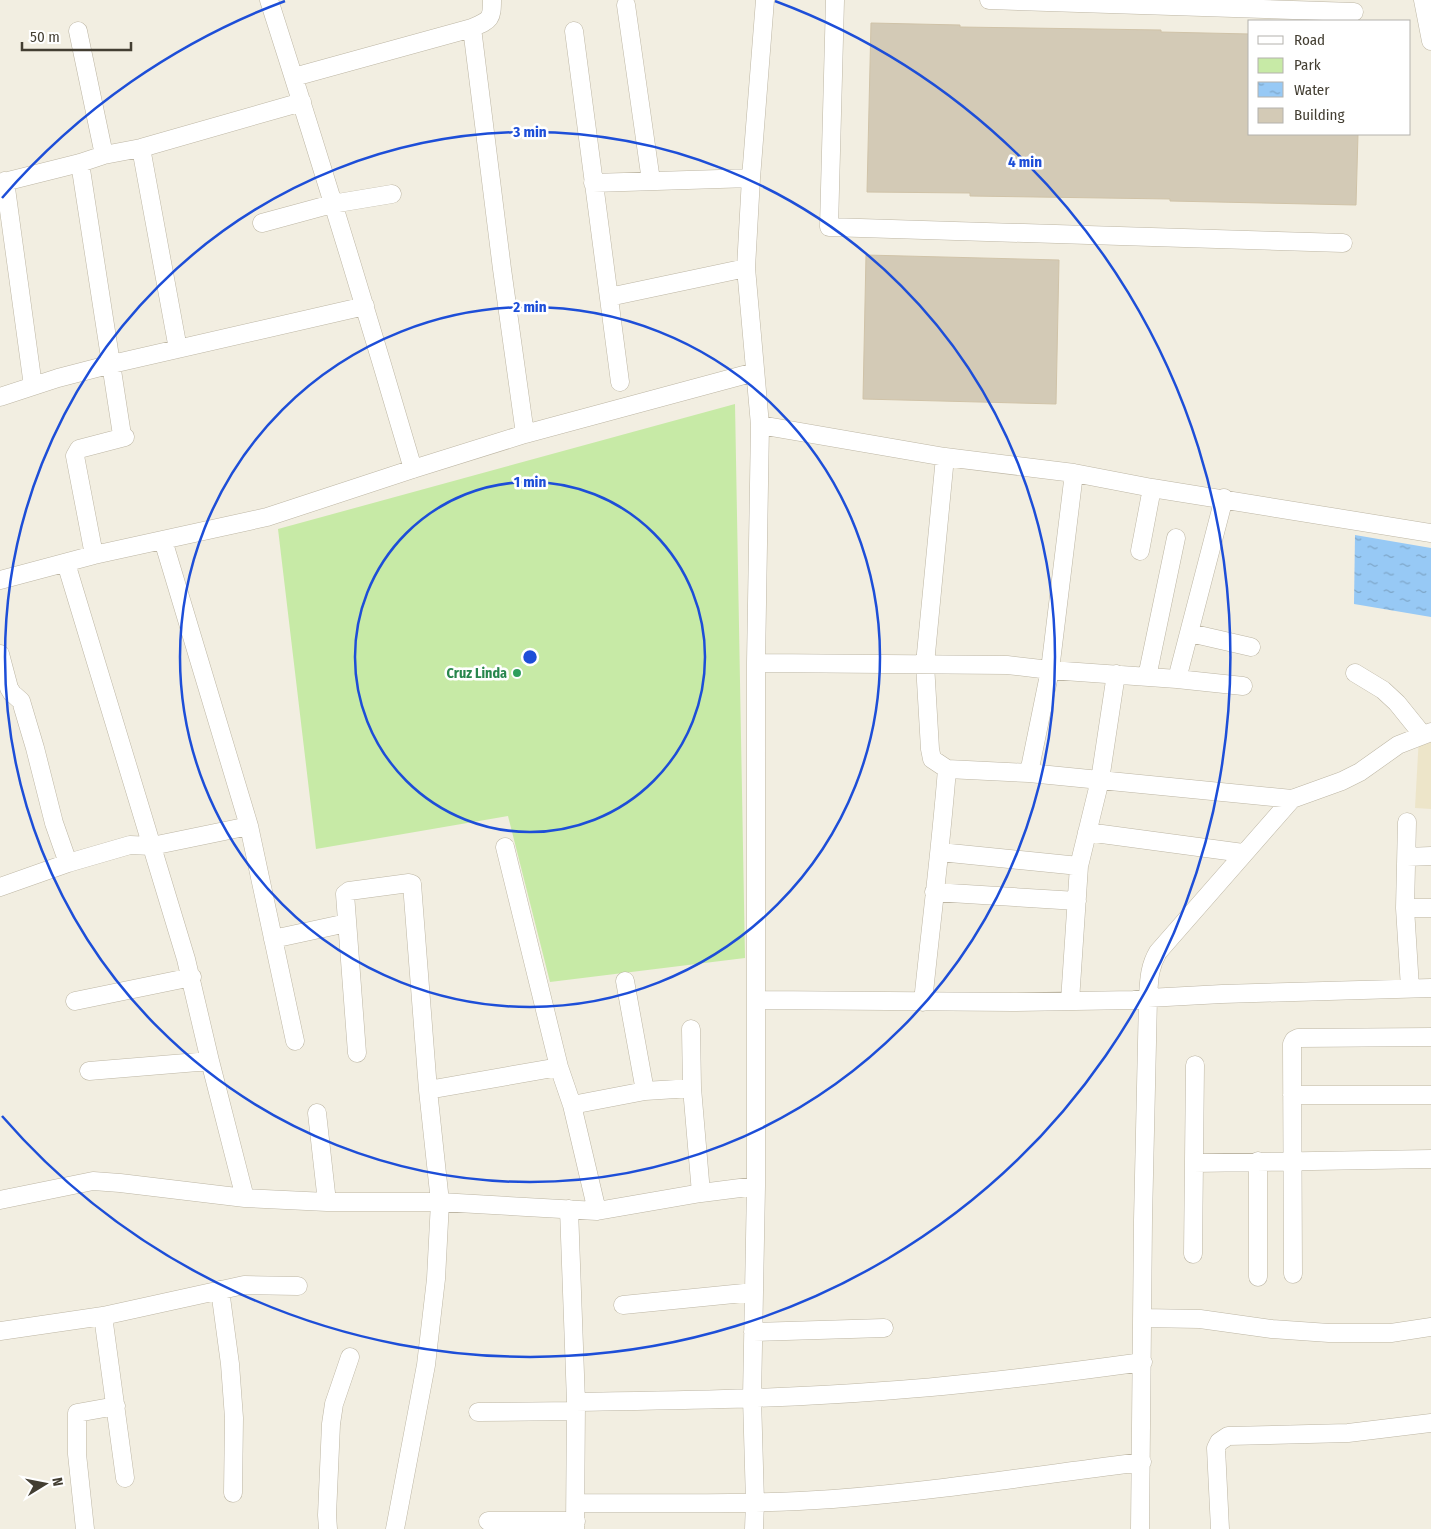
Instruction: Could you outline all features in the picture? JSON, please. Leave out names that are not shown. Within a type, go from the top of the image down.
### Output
[{"type":"street","points":[[268,0],[302,102],[365,306],[412,469]]},
{"type":"street","points":[[294,77],[472,28],[489,20],[492,15],[492,0]]},
{"type":"street","points":[[754,1529],[752,1398],[756,1186],[756,664],[760,424],[746,268],[750,178],[765,0]]},
{"type":"street","points":[[835,0],[829,227],[1343,243]]},
{"type":"street","points":[[989,0],[1354,12]]},
{"type":"street","points":[[1423,0],[1431,41]]},
{"type":"street","points":[[626,5],[651,181]]},
{"type":"street","points":[[472,28],[525,434]]},
{"type":"street","points":[[78,31],[104,155]]},
{"type":"street","points":[[574,31],[620,382]]},
{"type":"street","points":[[33,386],[2,182],[80,163],[104,155],[141,148],[302,102]]},
{"type":"street","points":[[141,148],[178,349]]},
{"type":"street","points":[[80,163],[122,435],[125,437],[79,449],[75,456],[94,555]]},
{"type":"street","points":[[593,183],[750,178]]},
{"type":"street","points":[[262,224],[332,204],[392,194]]},
{"type":"street","points":[[609,297],[746,268]]},
{"type":"street","points":[[0,397],[58,378],[112,364],[365,306]]},
{"type":"street","points":[[0,580],[94,555],[267,517],[525,434],[755,372]]},
{"type":"street","points":[[760,424],[945,457],[1074,473],[1152,488],[1224,498],[1431,533]]},
{"type":"street","points":[[945,457],[925,664],[932,759],[947,768],[1029,773],[1292,799],[1348,778],[1360,772],[1398,745],[1426,733],[1383,690],[1355,673]]},
{"type":"street","points":[[1029,773],[1050,670],[1074,473]]},
{"type":"street","points":[[1140,551],[1152,488]]},
{"type":"street","points":[[1177,679],[1224,498]]},
{"type":"street","points":[[1147,677],[1176,538]]},
{"type":"street","points":[[163,540],[250,826],[295,1041]]},
{"type":"street","points":[[66,563],[192,978],[210,1061],[246,1198]]},
{"type":"street","points":[[1190,633],[1251,646]]},
{"type":"street","points":[[0,654],[9,688],[21,701],[54,824],[68,862]]},
{"type":"street","points":[[756,664],[1007,665],[1243,686]]},
{"type":"street","points":[[1070,1001],[1079,866],[1100,780],[1116,674]]},
{"type":"street","points":[[923,1002],[940,852],[947,768]]},
{"type":"street","points":[[1140,1529],[1142,1318],[1150,970],[1158,952],[1292,799]]},
{"type":"street","points":[[1407,822],[1405,908],[1410,988]]},
{"type":"street","points":[[0,887],[68,862],[130,845],[152,846],[250,826]]},
{"type":"street","points":[[1086,832],[1243,853]]},
{"type":"street","points":[[505,847],[560,1067],[572,1105],[597,1211]]},
{"type":"street","points":[[940,852],[1079,866]]},
{"type":"street","points":[[1407,857],[1431,856]]},
{"type":"street","points":[[357,1053],[345,894],[349,891],[406,883],[412,884],[428,1090],[440,1202],[436,1279],[426,1365],[395,1529]]},
{"type":"street","points":[[934,892],[1077,900]]},
{"type":"street","points":[[1405,908],[1431,908]]},
{"type":"street","points":[[273,939],[347,923]]},
{"type":"street","points":[[76,1001],[192,978]]},
{"type":"street","points":[[625,981],[645,1091]]},
{"type":"street","points":[[757,1000],[923,1002],[1134,1000],[1431,988]]},
{"type":"street","points":[[691,1029],[692,1088],[701,1193]]},
{"type":"street","points":[[1293,1274],[1292,1044],[1294,1040],[1307,1038],[1431,1037]]},
{"type":"street","points":[[89,1071],[210,1061]]},
{"type":"street","points":[[1193,1254],[1195,1065]]},
{"type":"street","points":[[428,1090],[560,1067]]},
{"type":"street","points":[[572,1105],[645,1091],[692,1088]]},
{"type":"street","points":[[1292,1095],[1431,1095]]},
{"type":"street","points":[[316,1113],[327,1202]]},
{"type":"street","points":[[1194,1163],[1431,1159]]},
{"type":"street","points":[[1258,1161],[1258,1277]]},
{"type":"street","points":[[0,1200],[93,1181],[246,1198],[327,1202],[440,1202],[597,1211],[701,1193],[756,1186]]},
{"type":"street","points":[[568,1209],[576,1406],[576,1518]]},
{"type":"street","points":[[0,1331],[103,1316],[244,1285],[298,1286]]},
{"type":"street","points":[[220,1290],[230,1364],[234,1418],[233,1493]]},
{"type":"street","points":[[623,1306],[754,1292]]},
{"type":"street","points":[[103,1316],[125,1478]]},
{"type":"street","points":[[1142,1318],[1200,1319],[1272,1329],[1329,1333],[1391,1333],[1431,1327]]},
{"type":"street","points":[[754,1332],[884,1328]]},
{"type":"street","points":[[328,1529],[331,1424],[334,1404],[350,1356]]},
{"type":"street","points":[[478,1412],[884,1391],[1143,1362]]},
{"type":"street","points":[[85,1529],[78,1454],[77,1413],[116,1406]]},
{"type":"street","points":[[1220,1529],[1216,1448],[1219,1442],[1228,1436],[1348,1433],[1431,1423]]},
{"type":"street","points":[[488,1521],[576,1518],[755,1502],[833,1499],[939,1488],[1142,1462]]},
{"type":"shaded area","points":[[1431,734],[1431,809],[1415,808],[1419,736]]},
{"type":"green space","name":"Cruz Linda","points":[[735,404],[745,958],[550,982],[508,816],[316,849],[278,529]]},
{"type":"water","points":[[1355,535],[1431,548],[1431,617],[1354,604]]},
{"type":"building","points":[[871,23],[1248,34],[1248,135],[1358,135],[1356,205],[1170,201],[1170,199],[970,196],[970,193],[867,192]]},
{"type":"building","points":[[866,255],[1059,260],[1056,404],[863,399]]},
{"type":"place","name":"Cruz Linda","points":[[517,673]]}]
